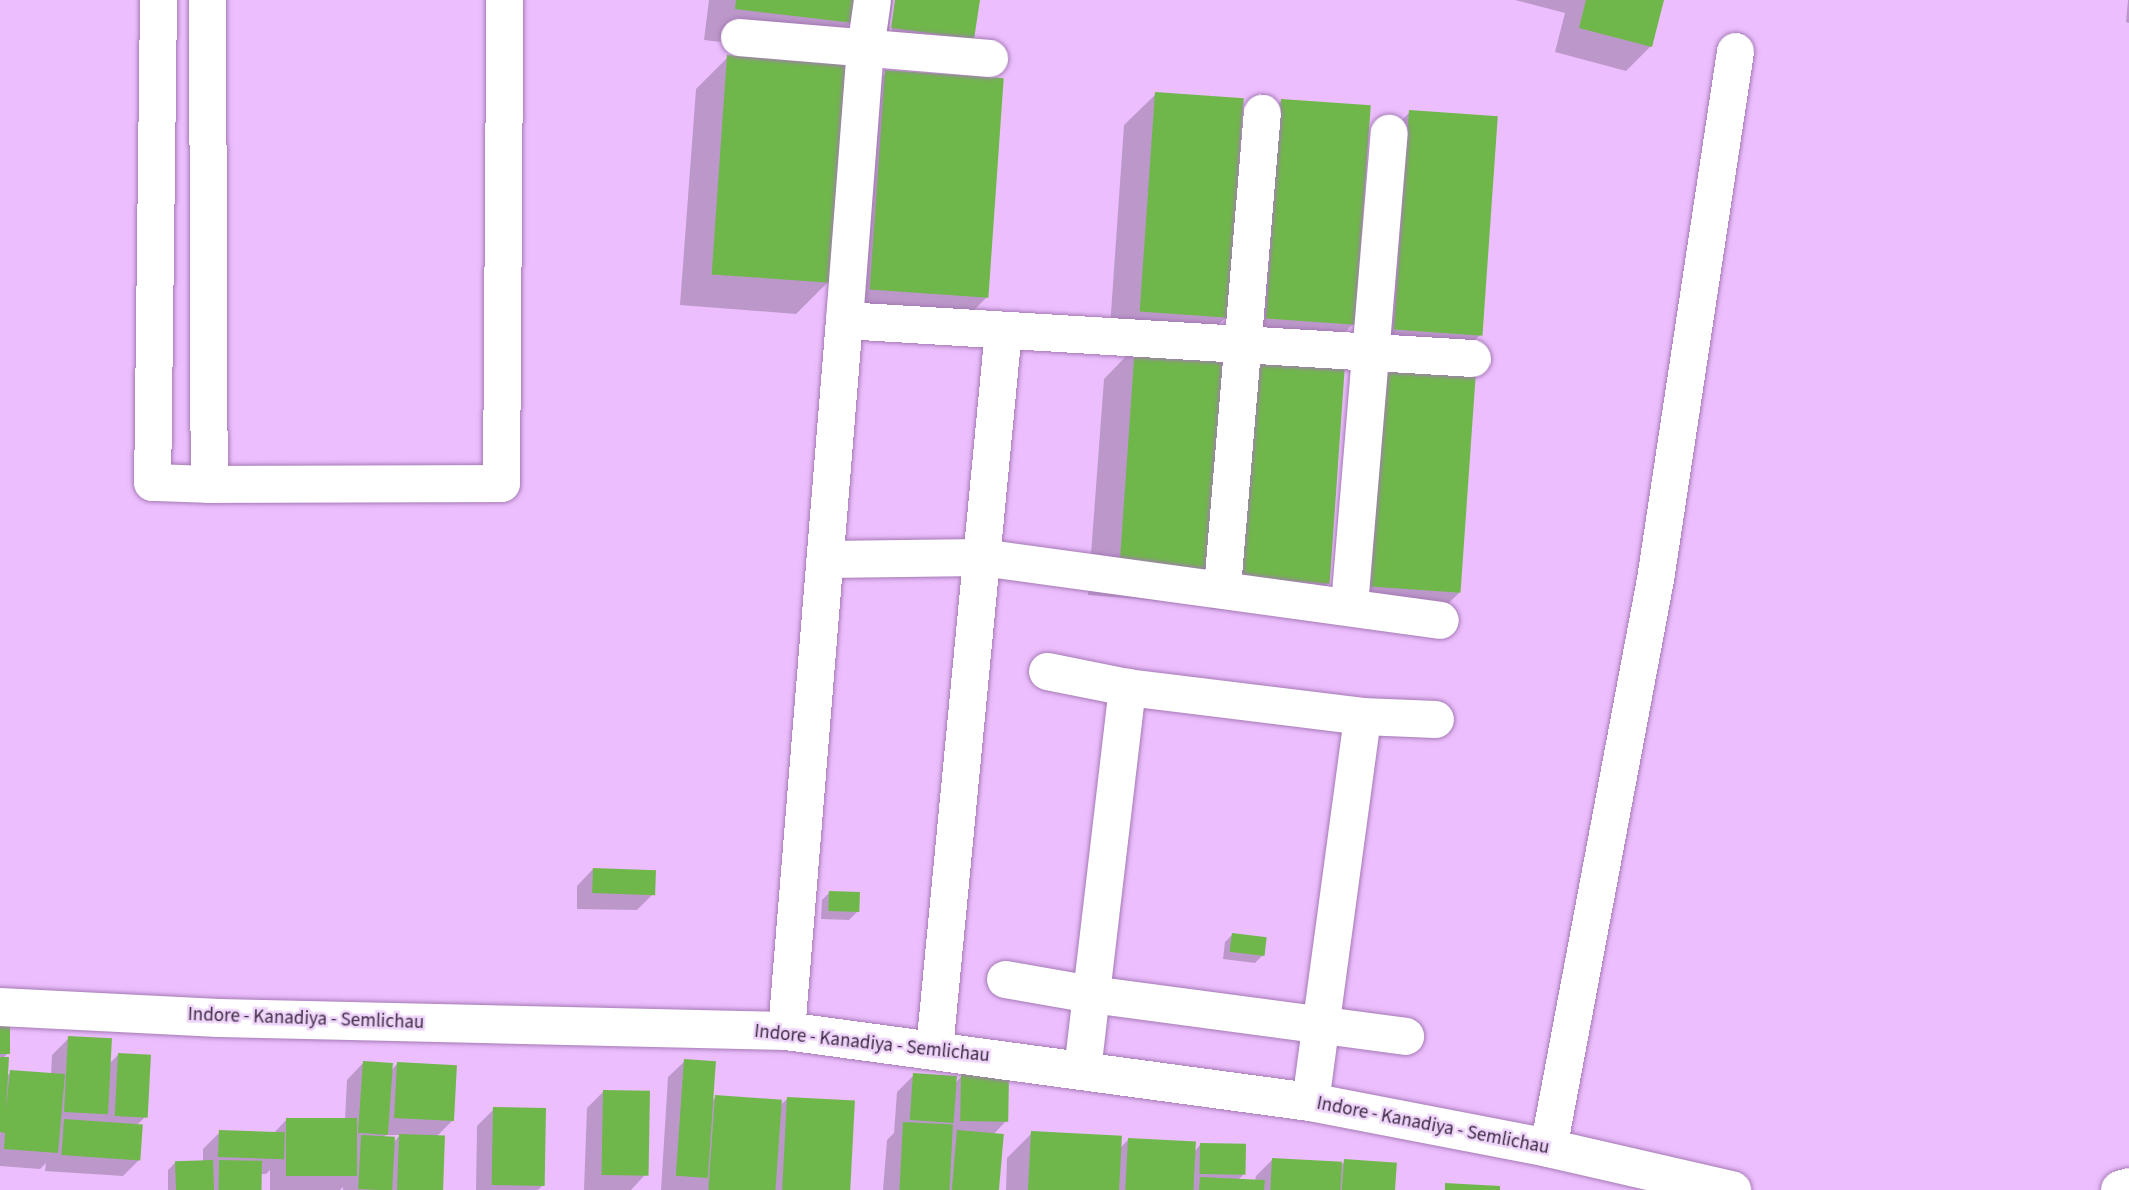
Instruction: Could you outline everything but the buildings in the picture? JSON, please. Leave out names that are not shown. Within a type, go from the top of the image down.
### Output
[{"type":"main road","name":"Indore - Kanadiya - Semlichau","points":[[0,1007],[219,1018],[786,1031],[1310,1102],[1548,1148],[1721,1189]]},
{"type":"main road","points":[[2120,1190],[2129,1187]]},
{"type":"street","points":[[158,0],[152,482],[209,484],[501,483],[504,0]]},
{"type":"street","points":[[206,0],[209,484]]},
{"type":"street","points":[[786,1031],[865,49],[872,0]]},
{"type":"street","points":[[739,37],[989,58]]},
{"type":"street","points":[[1548,1148],[1655,579],[1735,51]]},
{"type":"street","points":[[1222,587],[1262,113]]},
{"type":"street","points":[[1349,606],[1389,133]]},
{"type":"street","points":[[844,320],[1472,358]]},
{"type":"street","points":[[934,1049],[1003,330]]},
{"type":"street","points":[[825,559],[981,556],[1222,587],[1440,620]]},
{"type":"street","points":[[1047,671],[1127,687],[1362,716],[1435,719]]},
{"type":"street","points":[[1082,1070],[1127,687]]},
{"type":"street","points":[[1310,1102],[1362,716]]},
{"type":"street","points":[[1005,979],[1091,994],[1405,1036]]}]
